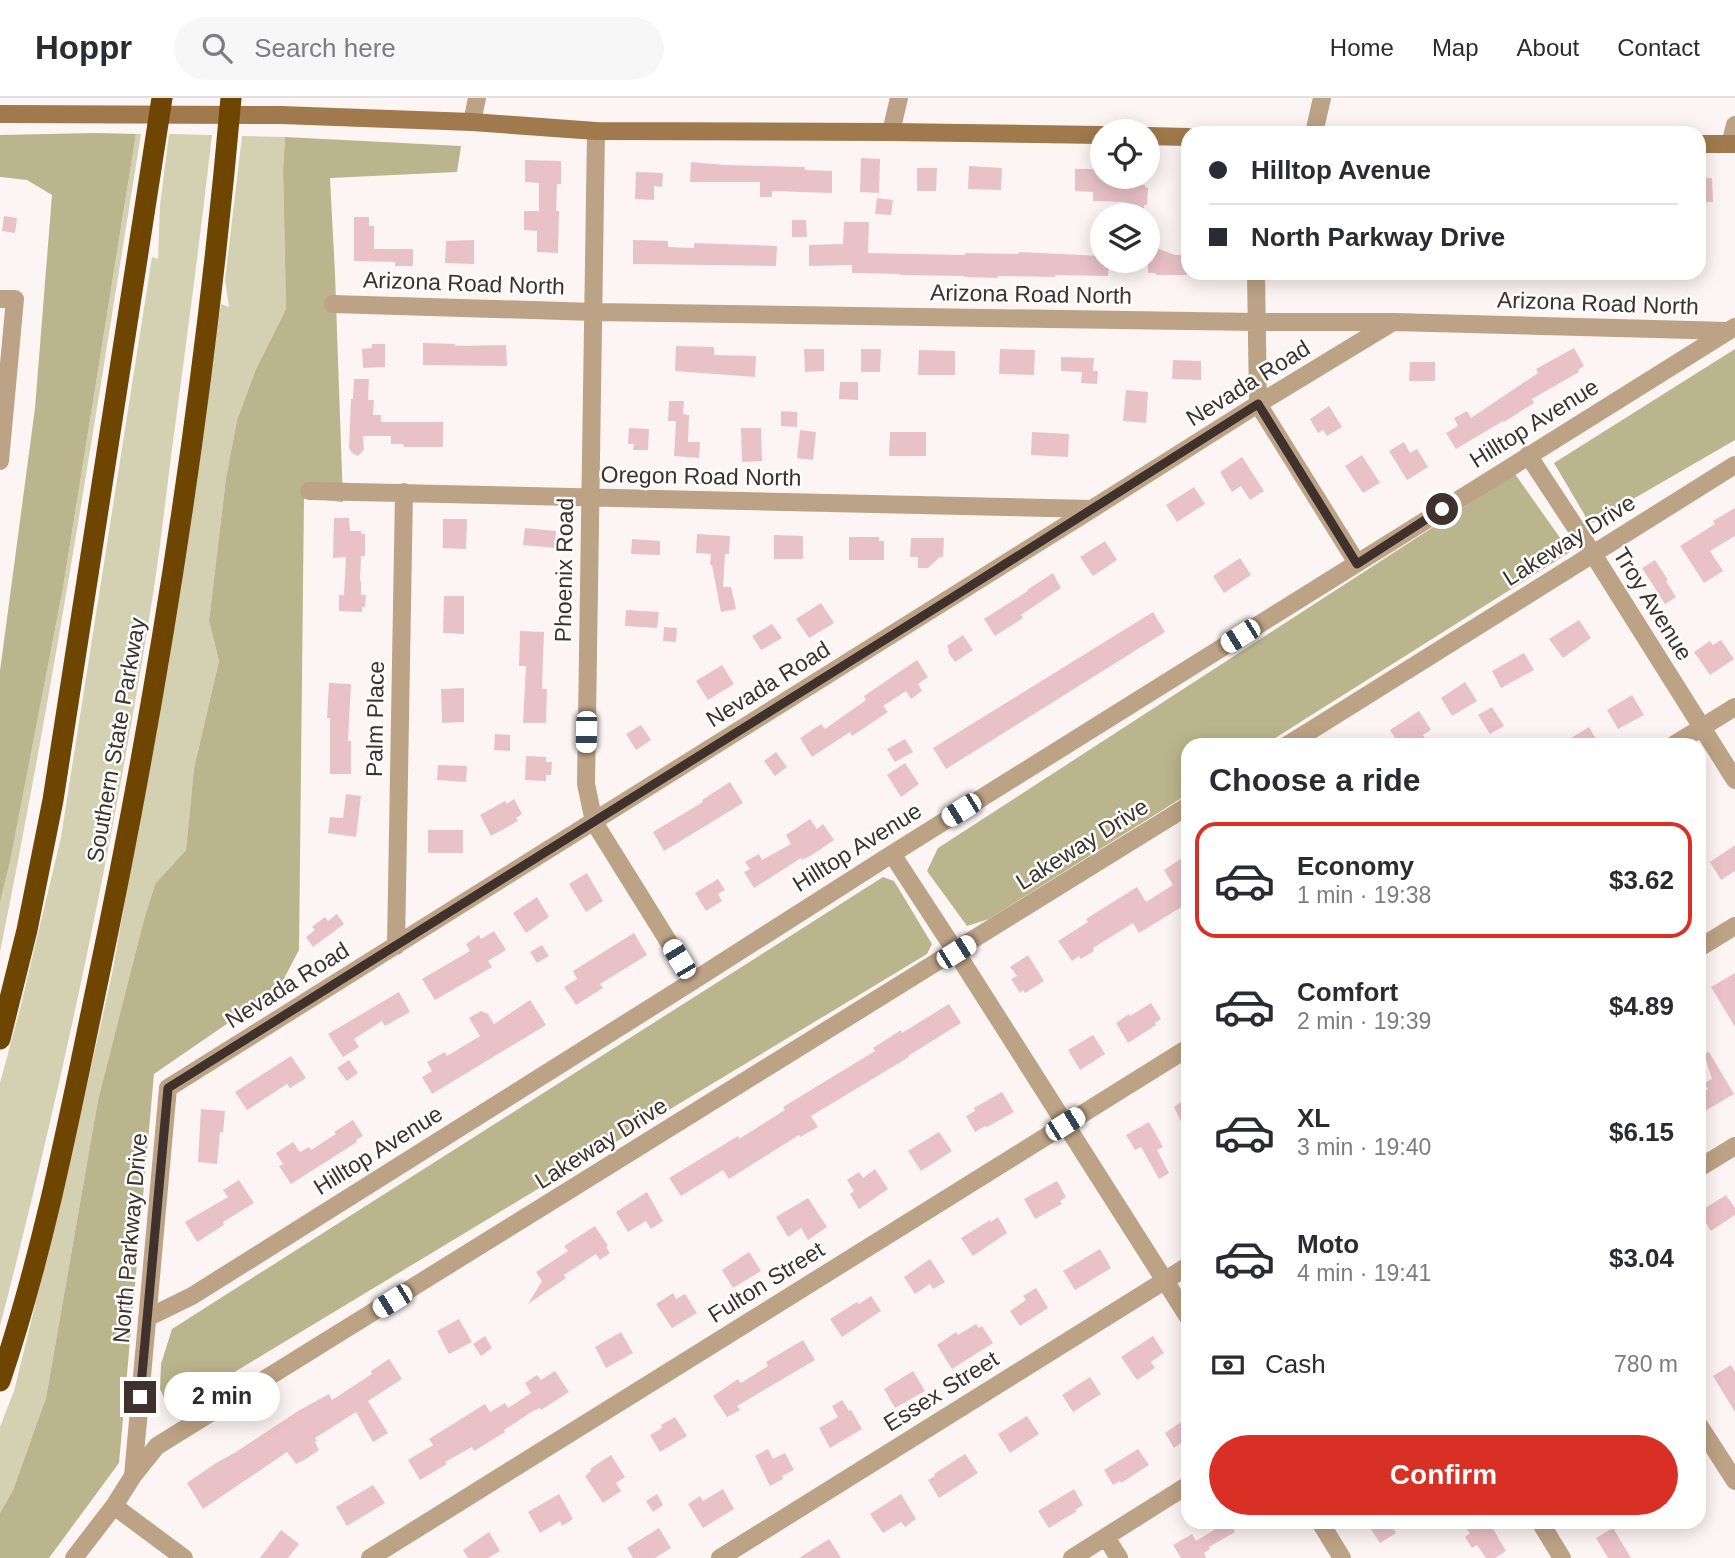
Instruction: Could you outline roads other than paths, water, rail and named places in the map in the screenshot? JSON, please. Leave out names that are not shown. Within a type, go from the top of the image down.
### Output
[{"type":"highway","points":[[0,1039],[27,930],[53,800],[162,98]]},
{"type":"highway","name":"Southern State Parkway","points":[[0,1381],[30,1281],[54,1184],[109,932],[142,751],[192,437],[231,98]]},
{"type":"main road","points":[[0,114],[281,116],[472,122],[596,131],[1090,135]]},
{"type":"main road","points":[[1160,136],[1181,137]]},
{"type":"main road","points":[[1706,144],[1733,144]]},
{"type":"street","points":[[472,122],[477,98]]},
{"type":"street","points":[[891,132],[899,98]]},
{"type":"street","points":[[1316,126],[1322,98]]},
{"type":"street","points":[[1733,144],[1735,125]]},
{"type":"street","name":"Phoenix Road","points":[[596,131],[586,784],[594,822],[693,981]]},
{"type":"street","points":[[1256,280],[1258,404],[1357,564]]},
{"type":"street","points":[[0,461],[8,299]]},
{"type":"street","name":"Arizona Road North","points":[[333,304],[594,312],[1731,329]]},
{"type":"street","name":"Nevada Road","points":[[168,1088],[1258,404],[1393,323]]},
{"type":"street","name":"Hilltop Avenue","points":[[147,1318],[192,1296],[1731,329]]},
{"type":"street","name":"Troy Avenue","points":[[1528,455],[1735,780]]},
{"type":"street","name":"Lakeway Drive","points":[[1299,738],[1735,466]]},
{"type":"street","name":"Oregon Road North","points":[[309,491],[1092,509]]},
{"type":"street","name":"Palm Place","points":[[396,946],[404,492]]},
{"type":"street","points":[[1685,738],[1735,706]]},
{"type":"street","name":"Lakeway Drive","points":[[74,1558],[157,1446],[1181,811]]},
{"type":"street","points":[[892,854],[1181,1306]]},
{"type":"street","points":[[1706,944],[1735,926]]},
{"type":"street","name":"Fulton Street","points":[[370,1558],[1181,1052]]},
{"type":"street","name":"North Parkway Drive","points":[[133,1475],[168,1088]]},
{"type":"street","points":[[1706,1164],[1735,1146]]},
{"type":"street","name":"Essex Street","points":[[720,1558],[1181,1270]]},
{"type":"street","points":[[1706,1435],[1735,1481]]},
{"type":"street","points":[[1072,1558],[1181,1489]]},
{"type":"street","points":[[114,1506],[184,1558]]},
{"type":"street","points":[[1324,1529],[1342,1558]]},
{"type":"street","points":[[1544,1529],[1562,1558]]},
{"type":"street","points":[[1106,1537],[1119,1558]]}]
